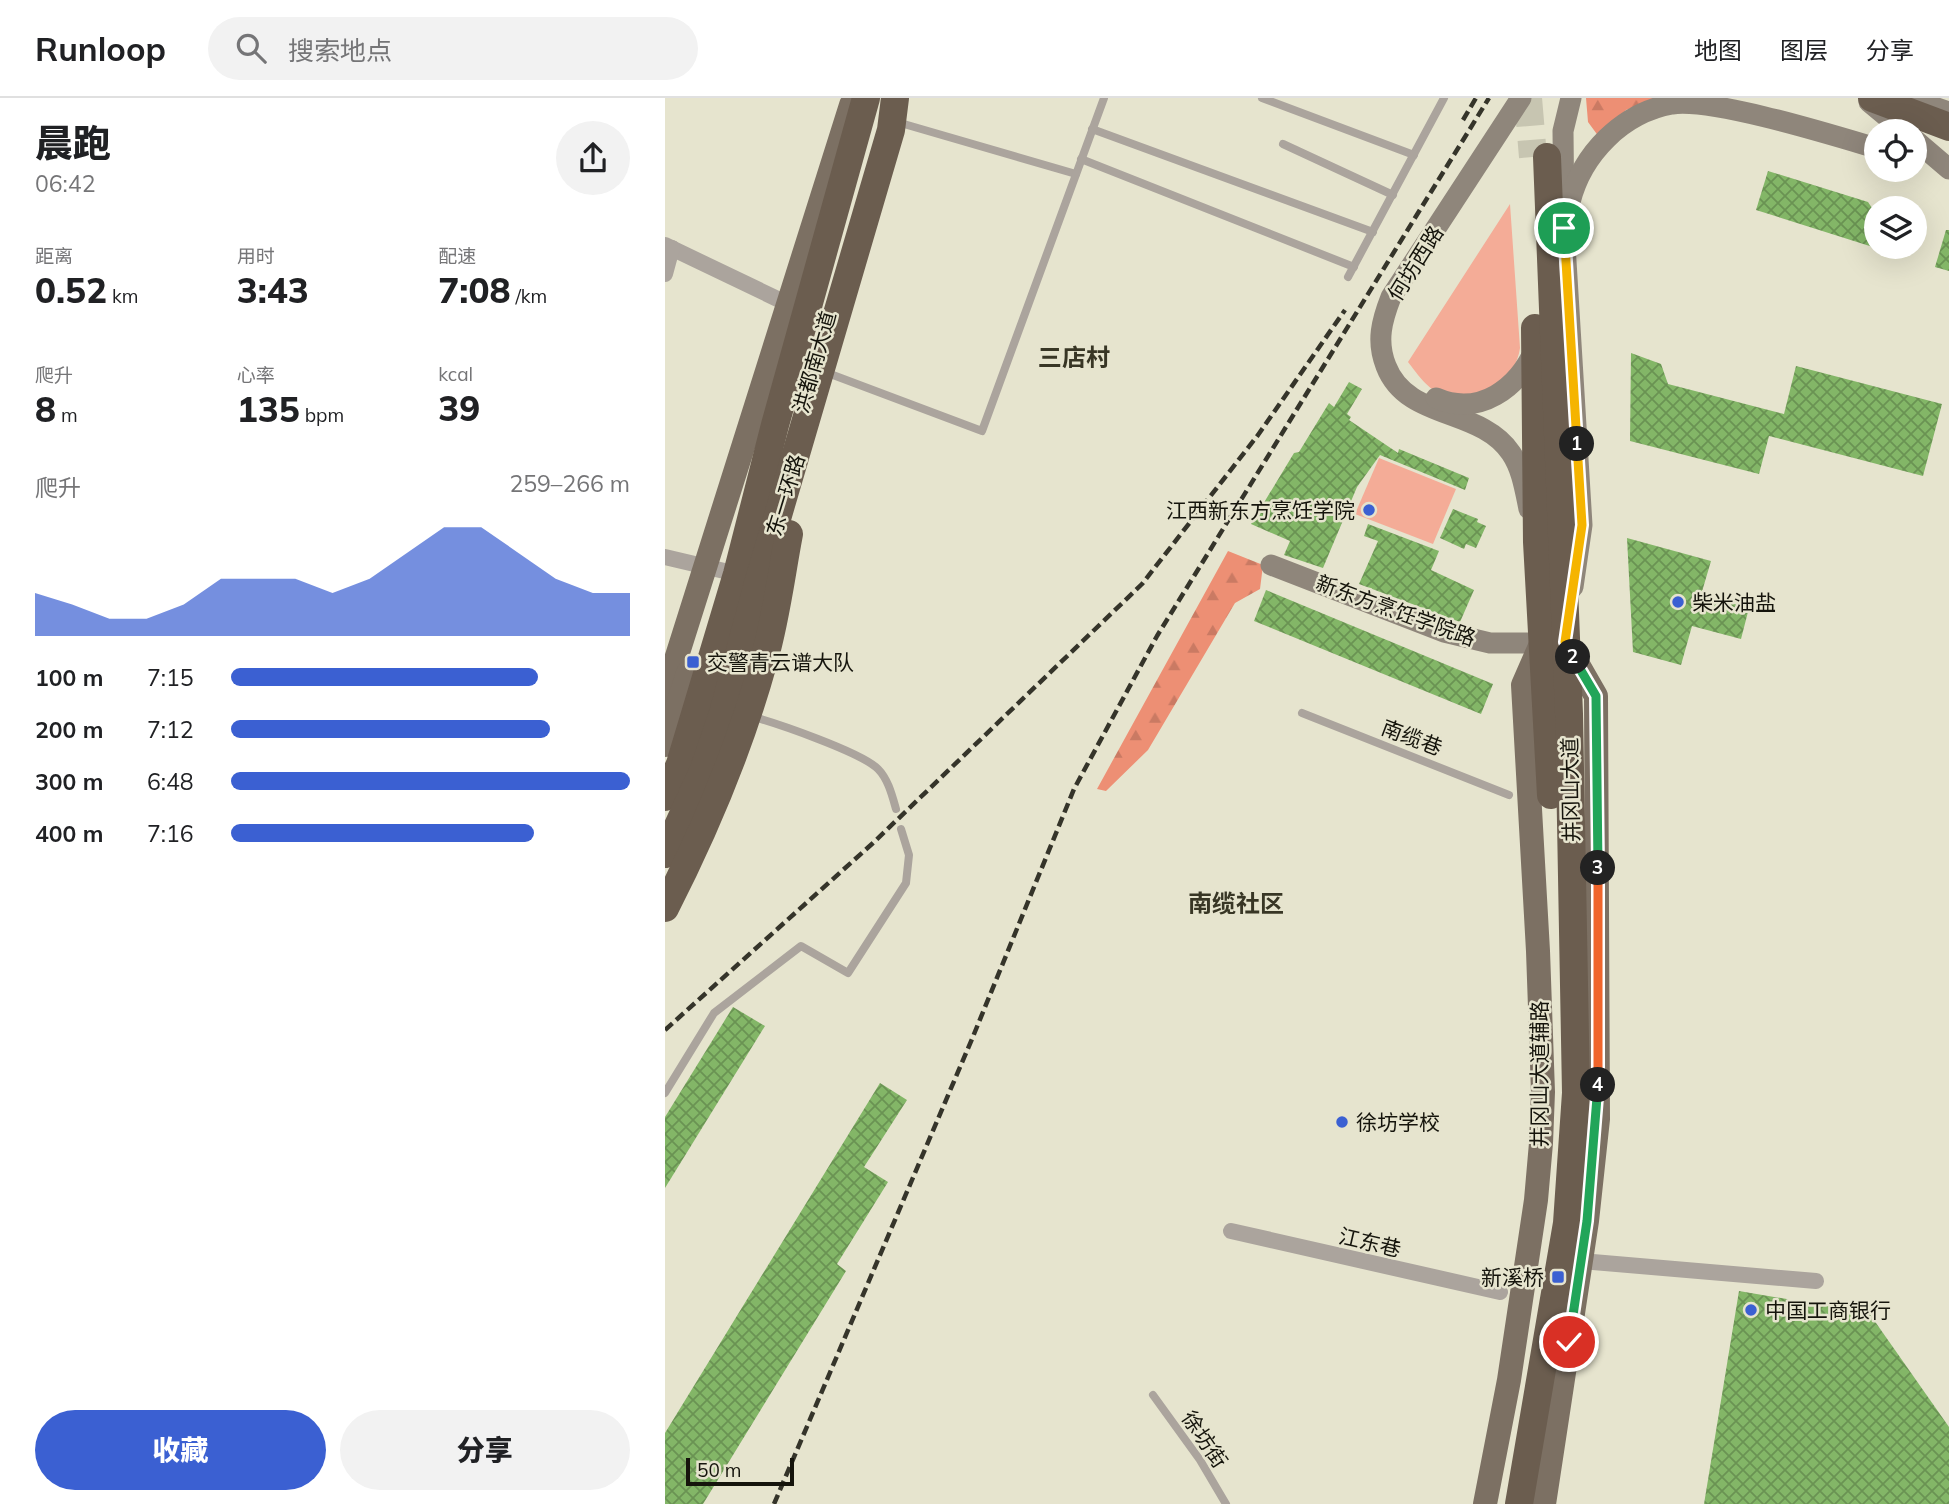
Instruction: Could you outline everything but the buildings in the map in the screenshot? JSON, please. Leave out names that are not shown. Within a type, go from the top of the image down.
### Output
[{"type":"highway","points":[[885,108],[909,98]]},
{"type":"highway","points":[[1873,98],[1949,120]]},
{"type":"highway","points":[[1873,98],[1949,128]]},
{"type":"highway","name":"东一环路","points":[[665,854],[704,769],[723,713],[816,376],[885,108]]},
{"type":"highway","name":"东一环路","points":[[665,797],[680,764],[737,574],[775,425],[885,108]]},
{"type":"highway","name":"井冈山大道","points":[[1507,1504],[1552,1221],[1560,1083],[1549,710],[1553,643],[1540,157],[1536,347],[1537,542],[1553,643],[1569,727],[1576,1093],[1567,1223],[1519,1504]]},
{"type":"highway","points":[[665,908],[700,841],[731,766],[765,658],[816,376]]},
{"type":"main road","name":"洪都南大道","points":[[665,694],[853,98]]},
{"type":"main road","name":"何坊西路","points":[[1490,161],[1521,98]]},
{"type":"main road","name":"何坊西路","points":[[1396,373],[1386,342],[1400,307],[1490,161],[1537,98]]},
{"type":"main road","points":[[1544,1504],[1581,1261],[1598,1119],[1600,1002],[1596,696],[1553,643],[1582,525],[1564,228],[1563,131],[1571,98]]},
{"type":"main road","points":[[1864,98],[1889,119]]},
{"type":"main road","points":[[1907,98],[1949,111]]},
{"type":"main road","points":[[1564,228],[1576,181],[1593,154],[1613,131],[1639,114],[1673,103],[1704,103],[1864,145]]},
{"type":"main road","points":[[1927,150],[1949,169]]},
{"type":"main road","points":[[1927,163],[1949,169]]},
{"type":"main road","points":[[1396,373],[1418,389],[1440,400],[1461,404],[1485,402],[1509,387],[1526,370],[1536,347]]},
{"type":"main road","points":[[1396,373],[1413,400],[1489,432],[1510,452],[1520,470],[1537,542]]},
{"type":"main road","name":"洪都南大道","points":[[665,867],[707,741],[816,376]]},
{"type":"main road","points":[[665,744],[711,598],[775,425]]},
{"type":"main road","name":"新东方烹饪学院路","points":[[1271,565],[1444,632],[1490,643],[1553,643]]},
{"type":"main road","name":"井冈山大道辅路","points":[[1485,1504],[1509,1380],[1536,1200],[1541,1143],[1543,1092],[1538,951],[1523,685],[1553,643]]},
{"type":"street","points":[[665,274],[669,246],[788,304]]},
{"type":"street","points":[[665,557],[737,574]]},
{"type":"street","name":"江东巷","points":[[1231,1231],[1500,1292]]},
{"type":"street","points":[[1581,1261],[1816,1281]]},
{"type":"lane","points":[[816,376],[982,431],[1104,98]]},
{"type":"lane","points":[[1262,98],[1414,155]]},
{"type":"lane","points":[[1348,277],[1444,98]]},
{"type":"lane","points":[[885,108],[1076,174]]},
{"type":"lane","points":[[1092,129],[1373,232]]},
{"type":"lane","points":[[1283,144],[1392,195]]},
{"type":"lane","points":[[1081,159],[1354,267]]},
{"type":"lane","points":[[723,713],[752,716],[858,757],[877,768],[889,787],[895,809]]},
{"type":"lane","name":"南缆巷","points":[[1302,713],[1509,795]]},
{"type":"lane","points":[[665,1093],[714,1013],[801,946],[848,973],[906,883],[909,855],[901,829]]},
{"type":"lane","name":"徐坊街","points":[[1153,1395],[1200,1460],[1226,1504]]},
{"type":"shaded area","points":[[1510,204],[1520,348],[1517,361],[1510,372],[1491,388],[1466,395],[1440,393],[1426,384],[1408,362]]},
{"type":"shaded area","points":[[1379,458],[1456,489],[1433,544],[1355,514]]},
{"type":"green space","points":[[1586,98],[1656,98],[1626,110],[1599,137],[1588,122]]},
{"type":"green space","points":[[1228,551],[1263,565],[1260,589],[1235,603],[1148,750],[1106,791],[1097,789]]},
{"type":"tunnel","points":[[1528,98],[1533,157]]},
{"type":"railway","points":[[1463,120],[1476,98]]},
{"type":"railway","points":[[774,1504],[972,1039],[1074,789],[1157,636],[1489,98]]},
{"type":"railway","points":[[665,1030],[873,843],[1142,584],[1258,435],[1345,310]]},
{"type":"place","name":"江西新东方烹饪学院","points":[[1369,510]]},
{"type":"place","name":"柴米油盐","points":[[1678,602]]},
{"type":"place","name":"交警青云谱大队","points":[[693,662]]},
{"type":"place","name":"徐坊学校","points":[[1342,1122]]},
{"type":"place","name":"新溪桥","points":[[1558,1277]]},
{"type":"place","name":"中国工商银行","points":[[1751,1310]]},
{"type":"district","name":"三店村","points":[[1074,357]]},
{"type":"district","name":"南缆社区","points":[[1236,903]]},
{"type":"route","points":[[1564,228],[1582,525],[1565,642],[1596,696],[1600,1002],[1595,1158],[1569,1342]]}]
